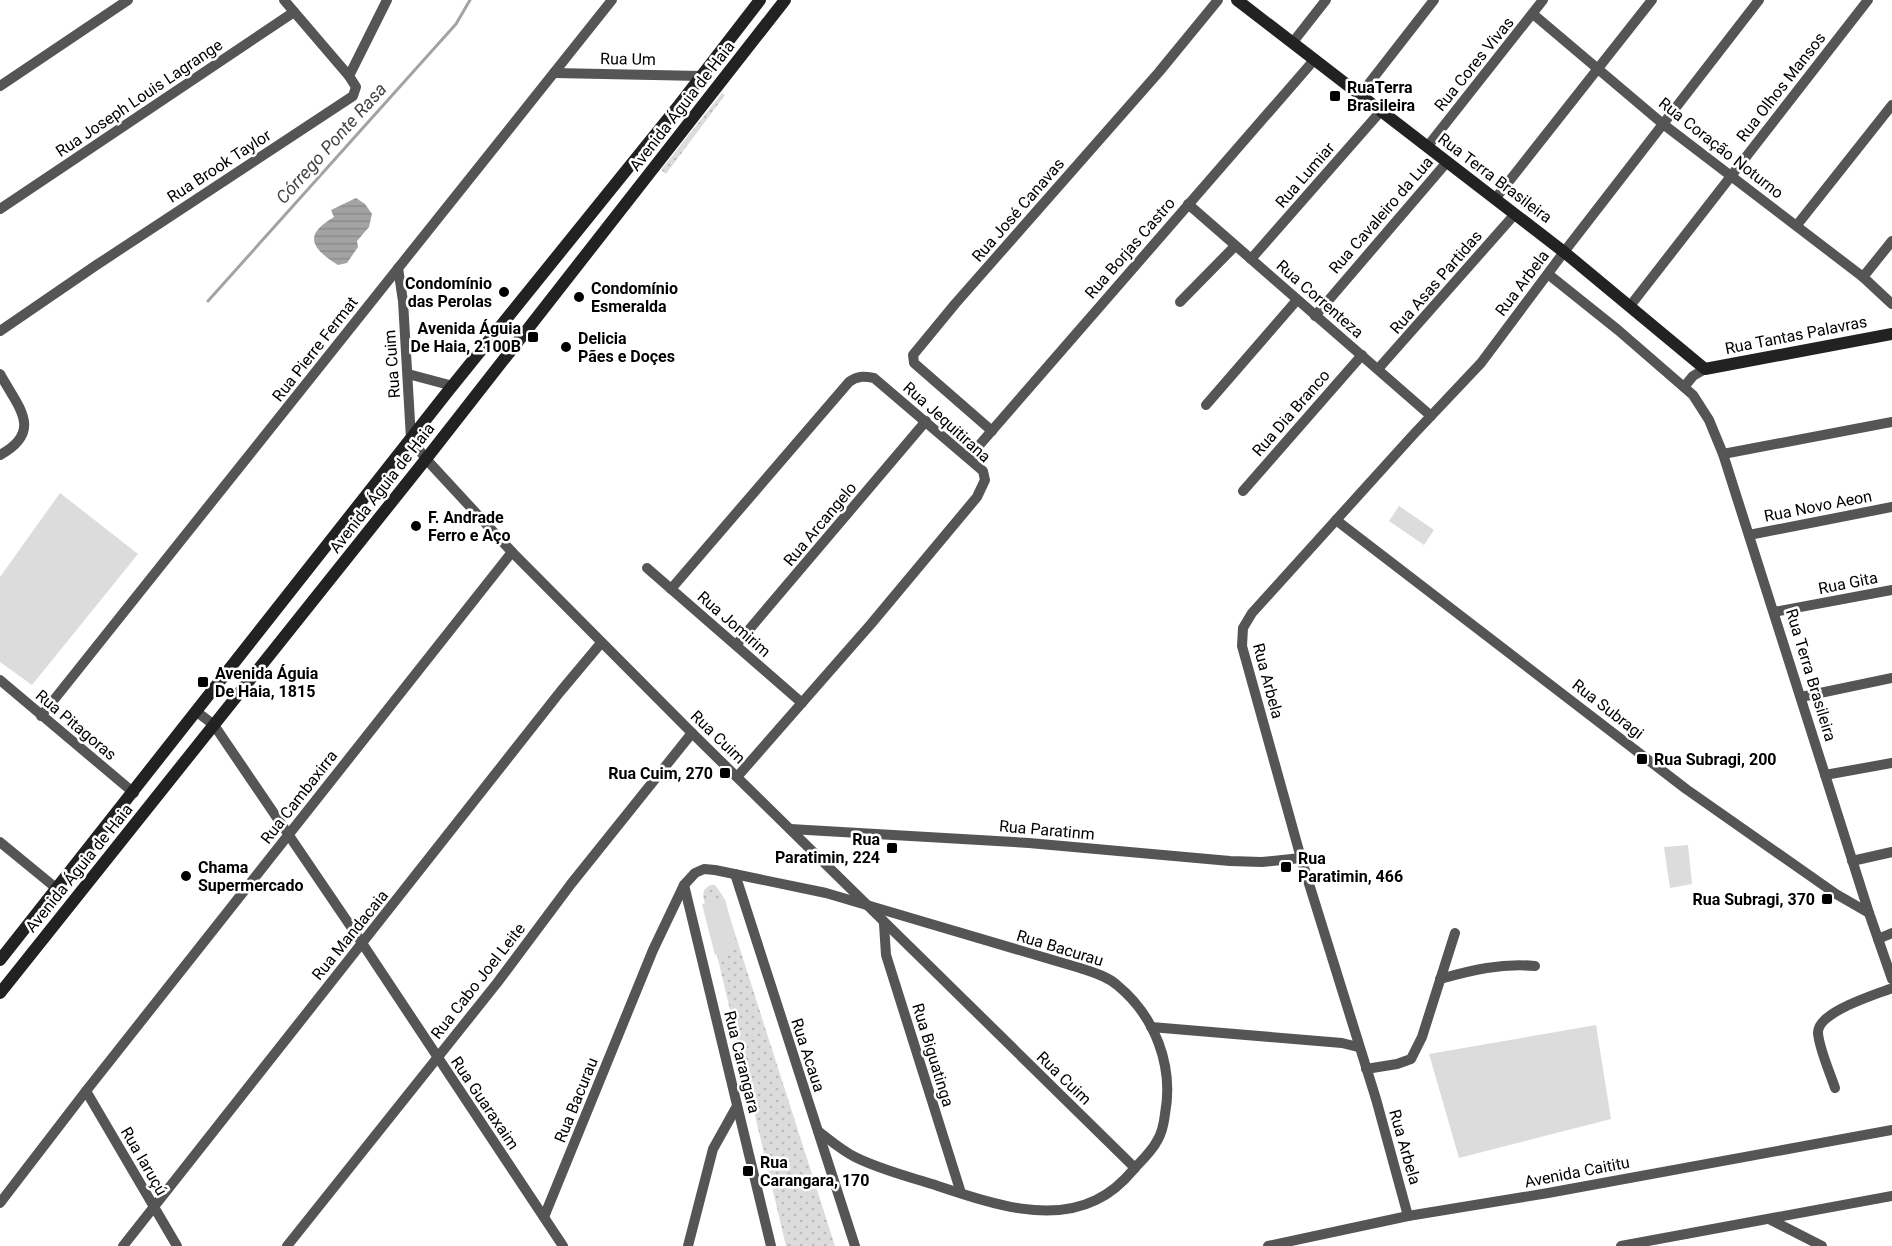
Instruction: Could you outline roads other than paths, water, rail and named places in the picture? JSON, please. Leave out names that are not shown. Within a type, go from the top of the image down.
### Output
[{"type":"main road","name":"Avenida Águia de Haia","points":[[0,960],[760,0]]},
{"type":"main road","name":"Avenida Águia de Haia","points":[[0,993],[426,459],[785,0]]},
{"type":"main road","name":"Rua Terra Brasileira","points":[[1237,0],[1564,252],[1706,369]]},
{"type":"main road","points":[[674,111],[680,111],[685,116],[683,132]]},
{"type":"main road","name":"Rua Tantas Palavras","points":[[1706,369],[1892,334]]},
{"type":"street","points":[[0,86],[128,0]]},
{"type":"street","points":[[284,0],[349,76],[387,0]]},
{"type":"street","name":"Rua Pierre Fermat","points":[[41,716],[612,0]]},
{"type":"street","name":"Rua José Canavas","points":[[992,431],[914,363],[913,355],[1159,72],[1218,0]]},
{"type":"street","points":[[1293,42],[1326,0]]},
{"type":"street","points":[[1360,95],[1434,0]]},
{"type":"street","name":"Rua Cores Vivas","points":[[1427,147],[1544,0]]},
{"type":"street","points":[[1495,199],[1652,0]]},
{"type":"street","name":"Rua Arbela","points":[[1408,1216],[1390,1148],[1301,858],[1245,657],[1243,628],[1252,613],[1481,363],[1759,0]]},
{"type":"street","name":"Rua Olhos Mansos","points":[[1629,306],[1868,0]]},
{"type":"street","name":"Rua Joseph Louis Lagrange","points":[[0,209],[294,12]]},
{"type":"street","name":"Rua Coração Noturno","points":[[1533,14],[1663,124],[1797,225],[1863,277],[1892,304]]},
{"type":"street","name":"Rua Borjas Castro","points":[[969,457],[1315,59]]},
{"type":"street","name":"Rua Um","points":[[554,73],[702,76]]},
{"type":"street","name":"Rua Brook Taylor","points":[[0,332],[95,266],[353,96],[356,87],[349,76]]},
{"type":"street","points":[[1797,225],[1892,105]]},
{"type":"street","name":"Rua Lumiar","points":[[1251,259],[1381,111]]},
{"type":"street","name":"Rua Cavaleiro da Lua","points":[[1315,316],[1447,162]]},
{"type":"street","name":"Rua Correnteza","points":[[1188,204],[1431,416]]},
{"type":"street","name":"Rua Asas Partidas","points":[[1378,369],[1515,214]]},
{"type":"street","points":[[1863,277],[1892,241]]},
{"type":"street","points":[[1180,302],[1235,246]]},
{"type":"street","name":"Rua Cuim","points":[[398,268],[408,374],[411,439],[426,459],[512,552],[602,643],[884,924],[1135,1168]]},
{"type":"street","name":"Rua Terra Brasileira","points":[[1548,274],[1618,330],[1684,387],[1702,407],[1723,454],[1852,861],[1892,979]]},
{"type":"street","points":[[1206,405],[1297,300]]},
{"type":"street","name":"Rua Dia Branco","points":[[1243,490],[1362,355]]},
{"type":"street","points":[[1684,387],[1694,376],[1706,369]]},
{"type":"street","points":[[408,374],[453,386]]},
{"type":"street","points":[[0,375],[23,417],[25,428],[21,439],[13,448],[0,455]]},
{"type":"street","name":"Rua Jequitirana","points":[[671,589],[849,382],[855,378],[864,376],[874,378],[969,457],[985,476],[977,497],[871,624],[737,777]]},
{"type":"street","name":"Rua Arcangelo","points":[[736,645],[926,421]]},
{"type":"street","points":[[1723,454],[1892,422]]},
{"type":"street","name":"Rua Novo Aeon","points":[[1749,535],[1892,507]]},
{"type":"street","name":"Rua Subragi","points":[[1336,520],[1686,789],[1836,894],[1869,913]]},
{"type":"street","name":"Rua Cambaxirra","points":[[0,1203],[512,552]]},
{"type":"street","name":"Rua Jomirim","points":[[647,568],[802,703]]},
{"type":"street","name":"Rua Gita","points":[[1774,612],[1892,590]]},
{"type":"street","name":"Rua Mandacaia","points":[[123,1246],[560,692],[602,643]]},
{"type":"street","points":[[1801,697],[1892,678]]},
{"type":"street","name":"Rua Pitagoras","points":[[0,680],[134,793]]},
{"type":"street","name":"Rua Guaraxaim","points":[[197,712],[214,725],[563,1246]]},
{"type":"street","name":"Rua Cabo Joel Leite","points":[[286,1246],[497,983],[571,884],[692,733]]},
{"type":"street","points":[[1825,775],[1892,763]]},
{"type":"street","name":"Rua Paratinm","points":[[790,829],[1029,843],[1230,861],[1262,862],[1301,858]]},
{"type":"street","points":[[0,842],[56,888]]},
{"type":"street","points":[[1852,861],[1892,852]]},
{"type":"street","name":"Rua Bacurau","points":[[544,1217],[653,950],[684,885],[695,873],[704,869],[735,873],[826,893],[1080,968],[1103,977],[1115,983],[1141,1009],[1151,1027],[1167,1070],[1167,1103],[1157,1142],[1113,1189],[1095,1200],[1073,1207],[1052,1210],[1026,1209],[985,1201],[855,1157],[818,1131]]},
{"type":"street","name":"Rua Acaua","points":[[735,873],[855,1246]]},
{"type":"street","name":"Rua Carangara","points":[[684,885],[771,1246]]},
{"type":"street","name":"Rua Biguatinga","points":[[884,924],[886,955],[961,1193]]},
{"type":"street","points":[[1366,1069],[1397,1064],[1411,1059],[1420,1043],[1455,933]]},
{"type":"street","points":[[1878,939],[1892,933]]},
{"type":"street","points":[[1440,979],[1484,968],[1517,964],[1535,966]]},
{"type":"street","points":[[1835,1088],[1818,1032],[1822,1022],[1830,1014],[1892,988]]},
{"type":"street","points":[[1151,1027],[1342,1043],[1358,1047]]},
{"type":"street","name":"Rua Iaruçú","points":[[86,1091],[177,1246]]},
{"type":"street","points":[[688,1246],[713,1149],[737,1106]]},
{"type":"street","name":"Avenida Caititu","points":[[1268,1246],[1408,1216],[1548,1193],[1892,1130]]},
{"type":"street","points":[[1621,1246],[1892,1196]]},
{"type":"street","points":[[1771,1220],[1822,1246]]},
{"type":"waterway","name":"Córrego Ponte Rasa","points":[[208,301],[456,24],[470,0]]},
{"type":"place","name":"RuaTerra Brasileira","points":[[1335,96]]},
{"type":"place","name":"Condomínio das Perolas","points":[[504,292]]},
{"type":"place","name":"Condomínio Esmeralda","points":[[579,297]]},
{"type":"place","name":"Avenida Águia De Haia, 2100B","points":[[533,337]]},
{"type":"place","name":"Delicia Pães e Doçes","points":[[566,347]]},
{"type":"place","name":"F. Andrade Ferro e Aço","points":[[416,526]]},
{"type":"place","name":"Avenida Águia De Haia, 1815","points":[[203,682]]},
{"type":"place","name":"Rua Subragi, 200","points":[[1642,759]]},
{"type":"place","name":"Rua Cuim, 270","points":[[725,773]]},
{"type":"place","name":"Rua Paratimin, 224","points":[[892,848]]},
{"type":"place","name":"Rua Paratimin, 466","points":[[1286,867]]},
{"type":"place","name":"Chama Supermercado","points":[[186,876]]},
{"type":"place","name":"Rua Subragi, 370","points":[[1827,899]]},
{"type":"place","name":"Rua Carangara, 170","points":[[748,1171]]}]
